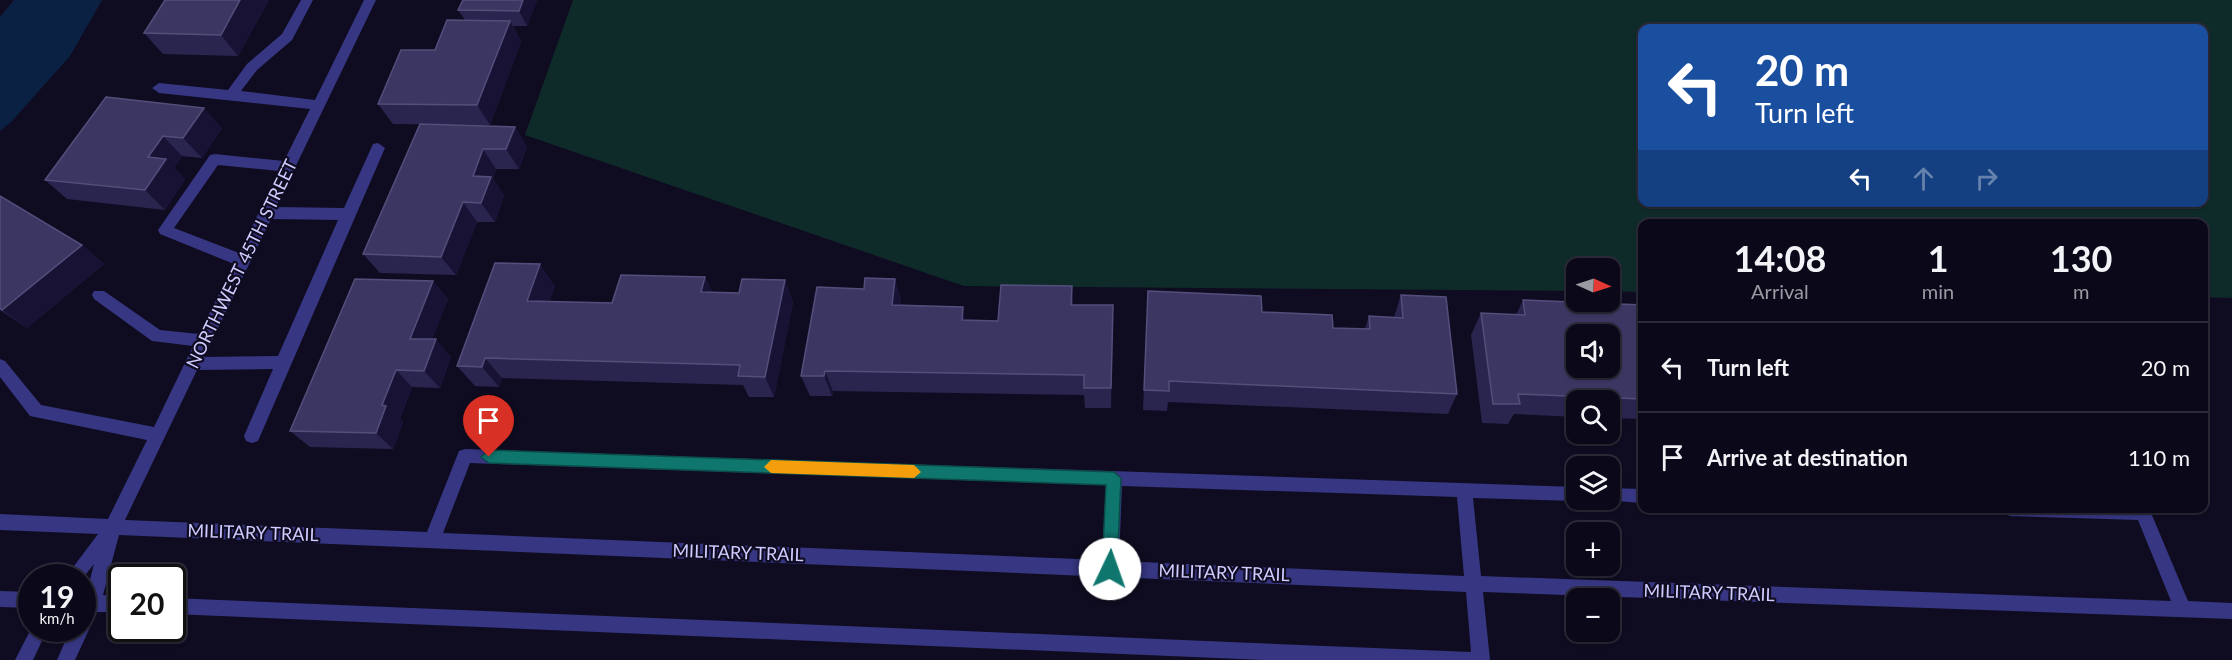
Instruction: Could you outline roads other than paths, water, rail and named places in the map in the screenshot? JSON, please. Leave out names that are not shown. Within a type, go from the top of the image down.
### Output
[{"type":"street","points":[[231,96],[252,67],[287,37],[307,0]]},
{"type":"street","name":"NORTHWEST 45TH STREET","points":[[96,577],[113,527],[370,0]]},
{"type":"street","points":[[159,88],[319,105]]},
{"type":"street","points":[[252,436],[282,362],[378,148]]},
{"type":"street","points":[[243,261],[165,230],[215,159],[289,167]]},
{"type":"street","points":[[266,213],[348,214]]},
{"type":"street","points":[[99,295],[158,336],[204,341]]},
{"type":"street","points":[[193,363],[282,362]]},
{"type":"street","points":[[0,366],[36,411],[158,435]]},
{"type":"street","points":[[432,540],[465,456],[1566,494]]},
{"type":"street","points":[[1110,569],[1114,478]]},
{"type":"street","points":[[1464,490],[1481,660]]},
{"type":"street","points":[[1620,495],[1638,496]]},
{"type":"street","points":[[2143,513],[2183,609]]},
{"type":"street","name":"MILITARY TRAIL","points":[[0,522],[1473,584],[2232,611]]},
{"type":"street","name":"NORTHWEST 45TH STREET","points":[[84,564],[113,527]]},
{"type":"street","points":[[0,599],[18,600]]},
{"type":"street","points":[[186,607],[1470,660]]},
{"type":"street","points":[[24,660],[33,642]]},
{"type":"street","points":[[66,660],[74,642]]},
{"type":"water","points":[[14,0],[102,0],[70,56],[11,122],[0,131],[0,17]]}]
